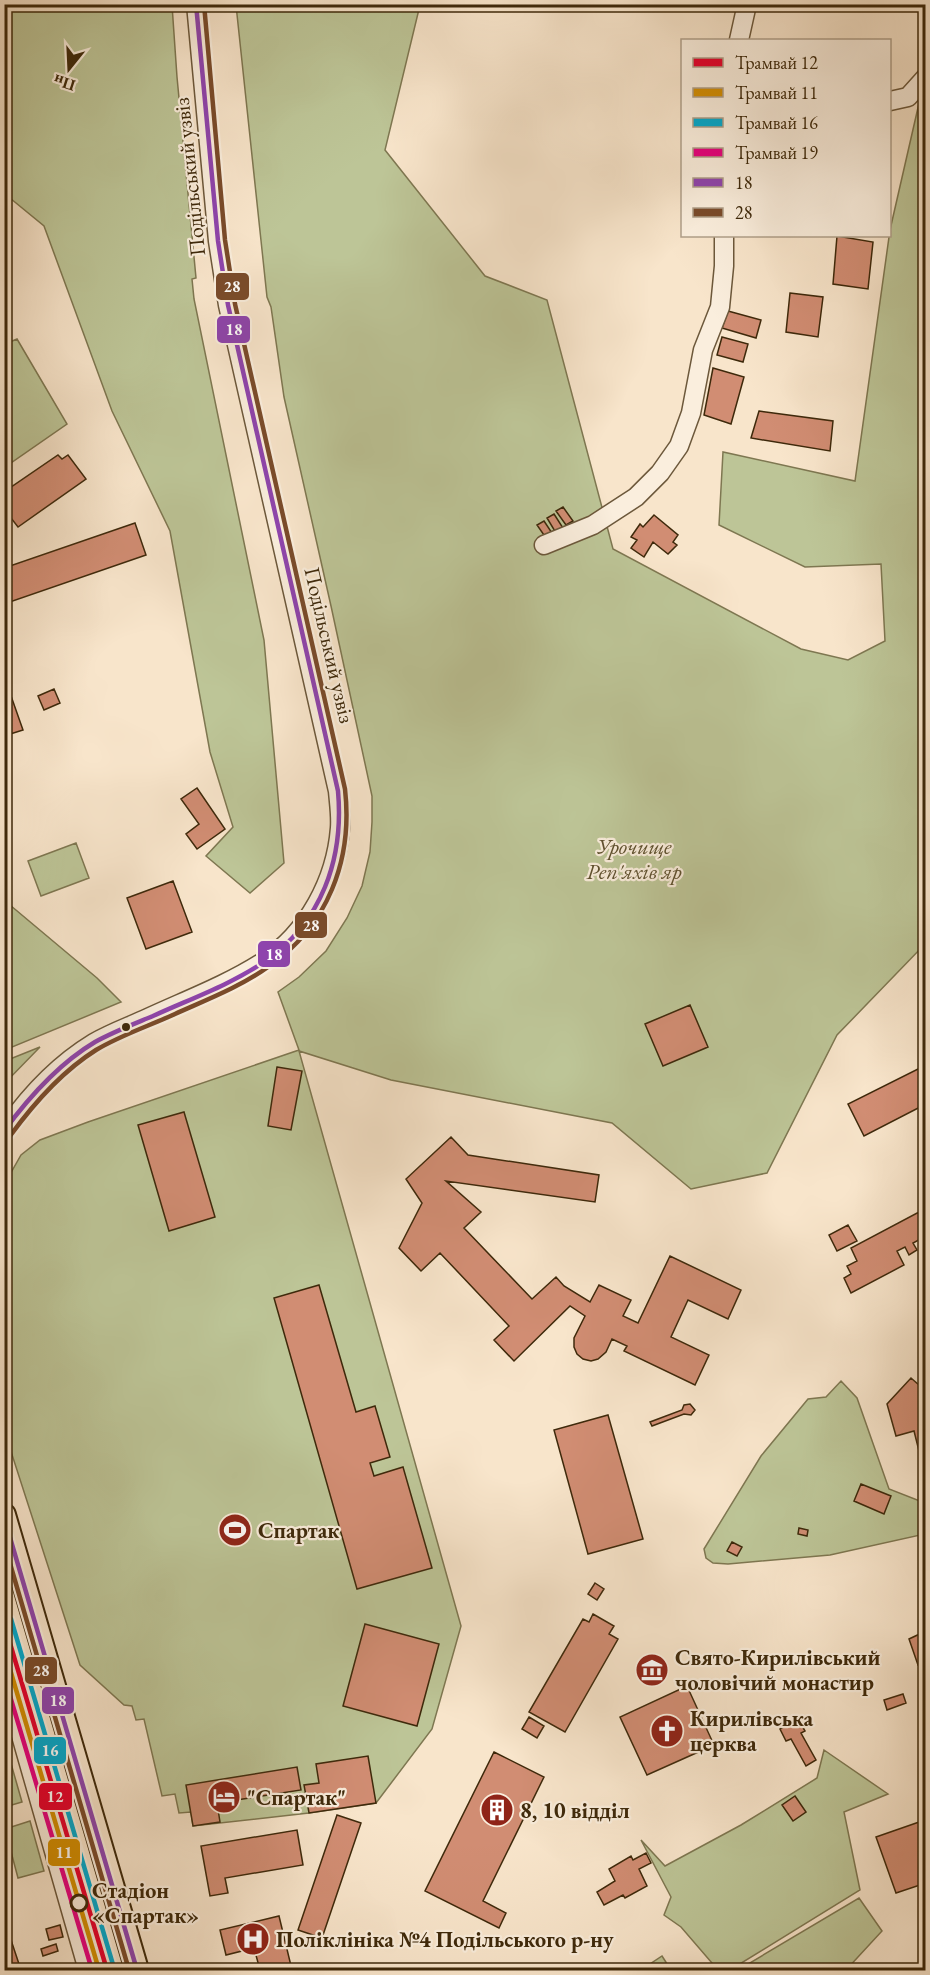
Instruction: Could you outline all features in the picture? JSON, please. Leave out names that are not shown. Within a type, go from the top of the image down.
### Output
[{"type":"main road","points":[[4,1515],[136,1971]]},
{"type":"street","name":"Подільський узвіз","points":[[4,1132],[21,1108],[56,1071],[95,1042],[231,980],[265,961],[286,943],[318,904],[334,866],[339,837],[339,791],[228,305],[218,241],[196,4]]},
{"type":"street","points":[[739,39],[747,4]]},
{"type":"street","points":[[891,100],[908,97],[926,77]]},
{"type":"street","points":[[544,545],[593,525],[636,497],[660,473],[679,446],[691,413],[703,350],[720,307],[724,237]]},
{"type":"street","points":[[4,1676],[88,1971]]},
{"type":"green space","points":[[4,5],[172,5],[196,278],[192,279],[194,299],[264,640],[284,863],[250,893],[206,856],[233,827],[210,752],[170,531],[112,411],[44,226],[5,194]]},
{"type":"green space","name":"Урочище Реп'яхів яр","points":[[236,5],[420,5],[385,150],[485,276],[547,300],[613,549],[801,649],[848,660],[885,641],[881,564],[805,567],[719,525],[723,452],[855,481],[889,237],[891,237],[891,226],[925,77],[925,944],[837,1035],[767,1173],[691,1189],[612,1123],[391,1080],[299,1051],[461,1626],[432,1729],[376,1803],[193,1826],[191,1812],[179,1813],[175,1794],[162,1796],[144,1719],[136,1720],[132,1706],[124,1705],[80,1665],[5,1433],[4,1185],[21,1155],[40,1140],[299,1050],[278,992],[299,977],[326,951],[347,918],[362,886],[370,852],[372,796],[284,397],[271,307],[267,297]]},
{"type":"green space","points":[[17,339],[67,424],[5,467],[5,344]]},
{"type":"green space","points":[[76,843],[89,878],[41,896],[28,861]]},
{"type":"green space","points":[[4,900],[97,978],[121,1002],[5,1050]]},
{"type":"green space","points":[[40,1047],[5,1083],[5,1061]]},
{"type":"green space","points":[[841,1381],[857,1398],[889,1489],[925,1503],[925,1534],[830,1555],[728,1564],[713,1563],[706,1558],[704,1549],[761,1456],[808,1399],[826,1397]]},
{"type":"green space","points":[[824,1750],[888,1794],[844,1812],[860,1890],[730,1970],[718,1970],[681,1927],[664,1915],[671,1897],[641,1840],[665,1866],[741,1825],[817,1778]]},
{"type":"green space","points":[[8,1753],[22,1802],[5,1807],[5,1754]]},
{"type":"green space","points":[[30,1821],[44,1871],[18,1878],[5,1829]]},
{"type":"green space","points":[[859,1898],[882,1931],[846,1970],[738,1970]]},
{"type":"green space","points":[[662,1956],[671,1970],[654,1970],[650,1964]]},
{"type":"building","points":[[837,237],[873,242],[868,289],[833,284]]},
{"type":"building","points":[[4,292],[10,307],[4,309]]},
{"type":"building","points":[[790,293],[823,297],[818,337],[786,332]]},
{"type":"building","points":[[728,311],[761,320],[756,338],[722,328]]},
{"type":"building","points":[[722,337],[748,344],[743,362],[717,355]]},
{"type":"building","points":[[713,368],[744,377],[731,424],[704,415]]},
{"type":"building","points":[[759,411],[833,421],[830,451],[751,438]]},
{"type":"building","points":[[58,455],[62,459],[68,455],[86,479],[18,527],[4,509],[4,492]]},
{"type":"building","points":[[563,507],[573,521],[566,525],[556,511]]},
{"type":"building","points":[[554,514],[563,528],[556,533],[547,518]]},
{"type":"building","points":[[654,515],[678,535],[673,542],[677,545],[668,554],[653,542],[644,557],[631,548],[637,540],[631,537],[640,524],[643,527]]},
{"type":"building","points":[[544,521],[552,533],[546,538],[537,525]]},
{"type":"building","points":[[135,523],[146,555],[4,604],[4,568]]},
{"type":"building","points":[[4,676],[23,730],[4,736]]},
{"type":"building","points":[[54,689],[60,703],[44,710],[38,696]]},
{"type":"building","points":[[197,788],[225,829],[197,849],[186,834],[199,824],[181,799]]},
{"type":"building","points":[[173,881],[192,932],[146,949],[127,898]]},
{"type":"building","points":[[690,1005],[708,1047],[663,1066],[645,1024]]},
{"type":"building","points":[[926,1065],[926,1104],[864,1136],[848,1104]]},
{"type":"building","points":[[277,1067],[302,1071],[291,1130],[268,1126]]},
{"type":"building","points":[[184,1112],[215,1217],[169,1231],[138,1125]]},
{"type":"building","points":[[451,1137],[468,1155],[599,1175],[595,1202],[446,1181],[481,1212],[464,1228],[532,1299],[556,1277],[564,1286],[590,1302],[599,1285],[631,1300],[623,1316],[638,1323],[670,1256],[741,1290],[728,1319],[688,1300],[671,1337],[709,1355],[695,1385],[624,1351],[627,1346],[612,1339],[606,1352],[598,1359],[591,1361],[583,1359],[574,1347],[574,1338],[585,1316],[570,1306],[514,1361],[494,1340],[509,1326],[440,1253],[421,1271],[399,1248],[422,1203],[406,1179]]},
{"type":"building","points":[[919,1212],[926,1223],[926,1236],[913,1243],[917,1250],[909,1255],[905,1247],[897,1251],[904,1265],[851,1293],[844,1278],[851,1274],[847,1266],[857,1261],[851,1248]]},
{"type":"building","points":[[848,1225],[857,1241],[837,1251],[829,1235]]},
{"type":"building","points":[[319,1285],[356,1412],[375,1406],[390,1457],[370,1463],[374,1476],[403,1467],[432,1568],[357,1589],[274,1298]]},
{"type":"building","points":[[911,1378],[919,1385],[926,1378],[926,1468],[923,1467],[914,1431],[896,1436],[887,1404]]},
{"type":"building","points":[[690,1404],[695,1410],[691,1415],[684,1414],[652,1426],[650,1422],[682,1410],[684,1405]]},
{"type":"building","points":[[608,1415],[643,1539],[588,1554],[554,1430]]},
{"type":"building","points":[[861,1484],[891,1496],[884,1514],[854,1501]]},
{"type":"building","points":[[799,1528],[808,1530],[807,1536],[798,1534]]},
{"type":"building","points":[[732,1542],[742,1547],[737,1556],[727,1551]]},
{"type":"building","points":[[595,1583],[604,1589],[597,1600],[588,1594]]},
{"type":"building","points":[[593,1614],[614,1626],[609,1634],[618,1639],[565,1732],[529,1712],[583,1619],[589,1622]]},
{"type":"building","points":[[365,1624],[439,1644],[417,1726],[343,1706]]},
{"type":"building","points":[[926,1631],[926,1662],[918,1665],[909,1639]]},
{"type":"building","name":"Кирилівська церква","points":[[687,1686],[714,1745],[647,1775],[620,1717]]},
{"type":"building","points":[[903,1694],[906,1703],[887,1710],[884,1700]]},
{"type":"building","points":[[529,1717],[544,1726],[537,1738],[522,1729]]},
{"type":"building","points":[[798,1719],[805,1731],[801,1733],[816,1760],[806,1766],[791,1739],[786,1741],[780,1729]]},
{"type":"building","name":"8, 10 відділ","points":[[494,1752],[544,1777],[483,1901],[506,1913],[499,1928],[425,1891]]},
{"type":"building","points":[[368,1756],[376,1803],[309,1813],[304,1785],[319,1783],[316,1764]]},
{"type":"building","name":"\"Спартак\"","points":[[297,1767],[301,1790],[217,1803],[220,1822],[193,1826],[186,1785]]},
{"type":"building","points":[[795,1796],[806,1812],[793,1821],[782,1805]]},
{"type":"building","points":[[337,1815],[361,1823],[322,1938],[298,1930]]},
{"type":"building","points":[[922,1821],[926,1831],[926,1883],[896,1893],[876,1837]]},
{"type":"building","points":[[297,1830],[303,1865],[225,1878],[228,1893],[210,1896],[201,1846]]},
{"type":"building","points":[[646,1853],[651,1863],[639,1869],[647,1886],[625,1898],[623,1895],[604,1905],[597,1892],[615,1881],[609,1869],[631,1856],[633,1860]]},
{"type":"building","name":"Поліклініка №4 Подільського р-ну","points":[[279,1916],[292,1970],[260,1970],[254,1948],[226,1955],[220,1930]]},
{"type":"building","points":[[4,1919],[21,1970],[4,1970]]},
{"type":"building","points":[[60,1925],[63,1937],[49,1940],[46,1929]]},
{"type":"building","points":[[56,1944],[58,1951],[43,1956],[41,1949]]},
{"type":"building","points":[[650,1964],[654,1970],[643,1970]]},
{"type":"tram line","name":"16","points":[[11,1619],[114,1968]]},
{"type":"tram line","name":"12","points":[[4,1623],[107,1970]]},
{"type":"tram line","name":"11","points":[[4,1649],[99,1970]]},
{"type":"tram line","name":"19","points":[[4,1676],[92,1970]]},
{"type":"transit line","name":"18","points":[[4,1131],[45,1082],[81,1051],[109,1035],[238,978],[284,946],[301,928],[325,887],[333,864],[337,841],[338,791],[228,305],[218,241],[196,4]]},
{"type":"transit line","name":"28","points":[[10,1136],[49,1089],[71,1068],[96,1050],[234,987],[268,967],[289,950],[321,911],[340,866],[345,841],[345,789],[235,304],[225,240],[204,4]]},
{"type":"transit line","name":"18","points":[[4,1517],[137,1970]]},
{"type":"transit line","name":"28","points":[[4,1543],[129,1970]]},
{"type":"place","name":"Спартак","points":[[235,1530]]},
{"type":"place","name":"Свято-Кирилівський чоловічий монастир","points":[[652,1670]]},
{"type":"place","name":"Кирилівська церква","points":[[667,1731]]},
{"type":"place","name":"\"Спартак\"","points":[[224,1797]]},
{"type":"place","name":"8, 10 відділ","points":[[497,1810]]},
{"type":"place","name":"Стадіон «Спартак»","points":[[79,1903]]},
{"type":"place","name":"Поліклініка №4 Подільського р-ну","points":[[253,1939]]}]
